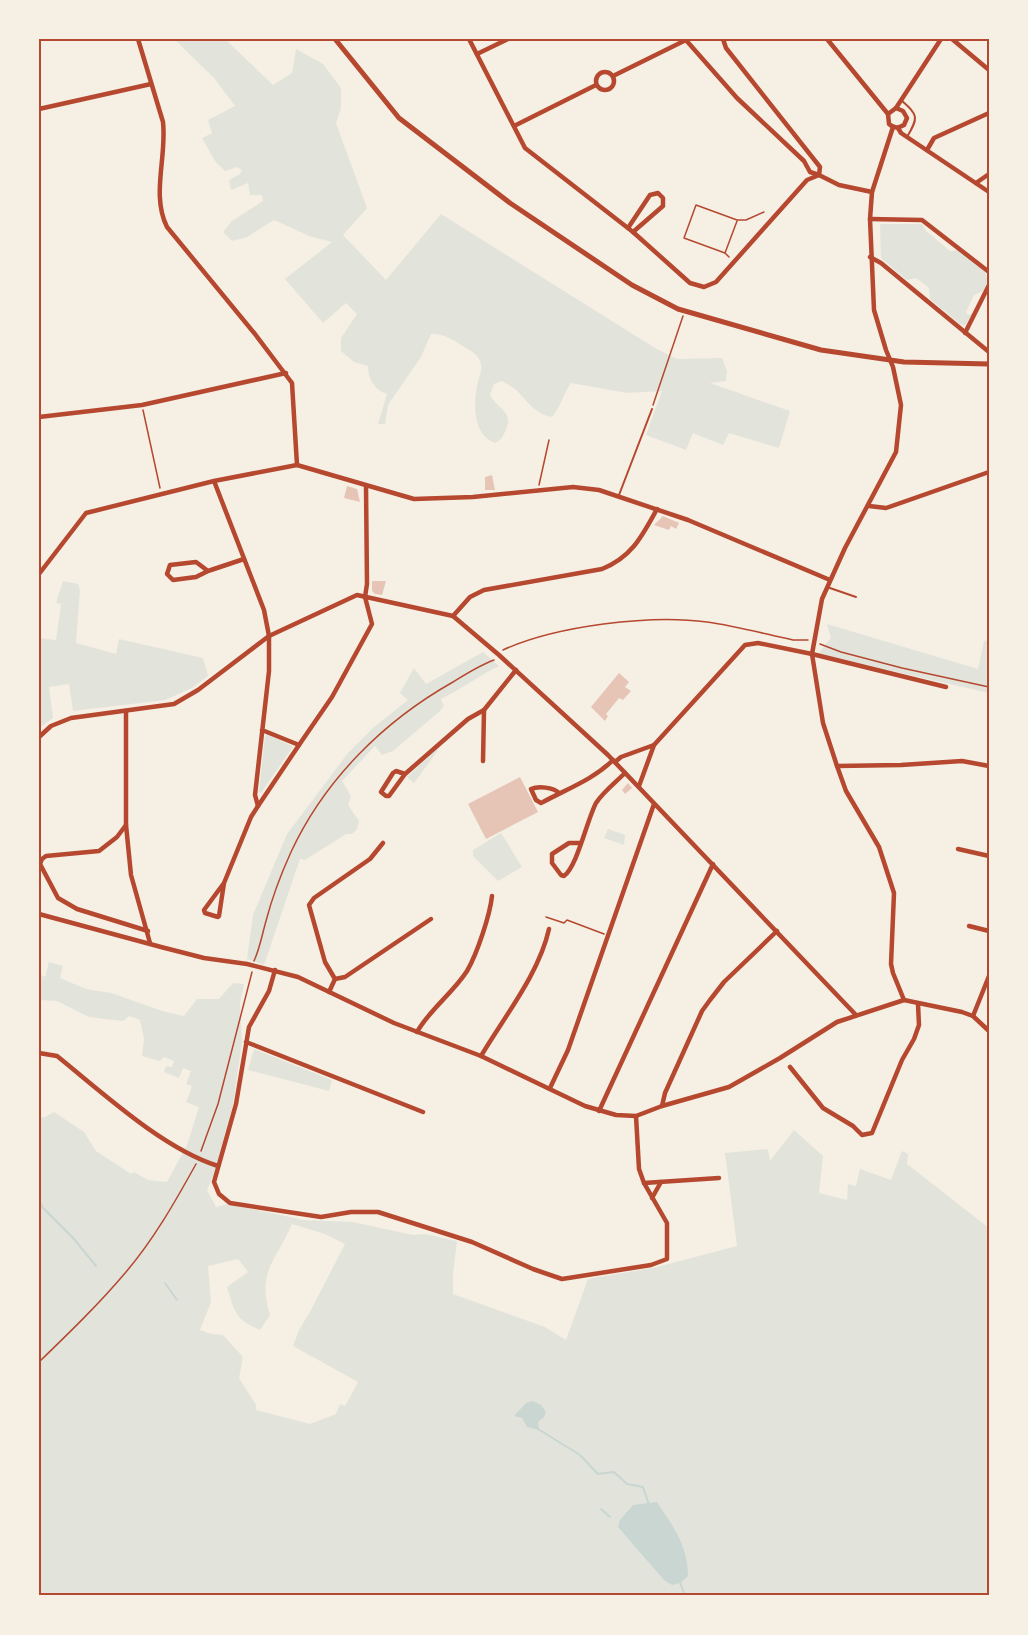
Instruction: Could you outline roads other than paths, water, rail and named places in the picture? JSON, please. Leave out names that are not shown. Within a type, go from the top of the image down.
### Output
[{"type":"street","points":[[138,39],[160,110],[164,134],[160,202],[163,218],[167,227],[292,383],[297,465]]},
{"type":"street","points":[[335,39],[399,118],[510,202],[614,273],[685,311],[818,350],[891,361],[989,364]]},
{"type":"street","points":[[469,39],[525,148],[630,230],[690,283],[704,287],[716,282],[807,180],[819,175]]},
{"type":"street","points":[[477,54],[508,39]]},
{"type":"street","points":[[613,76],[686,39],[737,98],[804,160],[810,172],[838,185],[872,192]]},
{"type":"street","points":[[723,39],[726,48],[820,167],[819,175]]},
{"type":"street","points":[[827,39],[888,114],[887,119],[895,128],[989,192]]},
{"type":"street","points":[[888,114],[896,108],[941,39]]},
{"type":"street","points":[[952,39],[989,70]]},
{"type":"street","points":[[601,72],[608,72],[613,76],[614,83],[609,89],[602,90],[596,85],[596,77],[601,72]]},
{"type":"street","points":[[39,109],[151,84]]},
{"type":"street","points":[[514,126],[596,85]]},
{"type":"street","points":[[895,128],[904,125],[907,118],[903,111],[896,108]]},
{"type":"street","points":[[927,150],[934,138],[989,112]]},
{"type":"street","points":[[895,128],[872,192],[870,257],[874,310],[891,361],[902,405],[896,452],[845,548],[822,599],[812,654],[823,723],[837,766],[846,791],[879,847],[894,893],[891,964],[904,1000]]},
{"type":"street","points":[[976,183],[989,174]]},
{"type":"street","points":[[658,194],[663,198],[663,206],[630,230],[651,195],[658,194]]},
{"type":"street","points":[[870,219],[922,220],[989,272]]},
{"type":"street","points":[[870,257],[881,263],[989,352]]},
{"type":"street","points":[[965,333],[989,285]]},
{"type":"street","points":[[39,417],[142,405],[285,373]]},
{"type":"street","points":[[39,574],[86,513],[214,481],[297,465],[414,499],[473,497],[539,489],[589,488],[619,495],[657,509],[830,580]]},
{"type":"street","points":[[869,506],[886,508],[989,472]]},
{"type":"street","points":[[214,481],[264,610],[269,636],[269,671],[255,795],[258,806]]},
{"type":"street","points":[[224,883],[204,910],[205,913],[218,918],[224,883],[251,817],[332,697],[372,624],[365,597],[367,584],[366,486]]},
{"type":"street","points":[[453,616],[470,597],[484,590],[602,569],[617,563],[630,553],[657,509]]},
{"type":"street","points":[[208,571],[196,562],[170,565],[167,574],[173,579],[196,577],[243,559]]},
{"type":"street","points":[[39,737],[51,726],[71,718],[174,704],[198,690],[269,636],[357,595],[453,616],[516,670],[614,761],[856,1015]]},
{"type":"street","points":[[639,786],[654,745],[745,645],[758,644],[812,654],[946,687]]},
{"type":"street","points":[[405,774],[396,771],[393,773],[381,792],[389,796],[405,774],[468,719],[484,710],[516,670]]},
{"type":"street","points":[[483,761],[484,710]]},
{"type":"street","points":[[126,711],[126,825],[130,875],[150,943]]},
{"type":"street","points":[[262,730],[299,745]]},
{"type":"street","points":[[559,793],[553,789],[537,787],[531,789],[539,802],[559,793],[602,771],[614,761],[654,745]]},
{"type":"street","points":[[837,766],[901,765],[962,760],[989,766]]},
{"type":"street","points":[[581,843],[569,843],[552,854],[552,863],[561,875],[567,874],[581,843],[597,802],[625,773]]},
{"type":"street","points":[[550,1088],[568,1050],[654,804]]},
{"type":"street","points":[[126,825],[117,837],[99,851],[46,856],[40,864],[58,898],[77,909],[148,932]]},
{"type":"street","points":[[335,979],[325,962],[309,905],[314,898],[370,859],[383,843]]},
{"type":"street","points":[[958,849],[989,856]]},
{"type":"street","points":[[599,1111],[713,864]]},
{"type":"street","points":[[417,1032],[467,971],[491,908],[492,896]]},
{"type":"street","points":[[39,914],[204,958],[275,970],[298,977],[384,1019],[481,1056],[550,1088],[570,1100],[616,1115],[636,1116],[662,1106],[729,1087],[837,1022],[904,1000],[973,1016],[989,1031]]},
{"type":"street","points":[[329,992],[335,979],[345,976],[431,919]]},
{"type":"street","points":[[969,926],[989,931]]},
{"type":"street","points":[[481,1056],[527,980],[546,943],[549,929]]},
{"type":"street","points":[[662,1106],[665,1093],[702,1011],[724,982],[777,932]]},
{"type":"street","points":[[275,970],[269,991],[249,1027],[236,1104],[216,1165],[214,1182],[219,1194],[230,1203],[321,1217],[351,1212],[378,1212],[472,1242],[562,1279],[651,1265],[667,1259],[667,1223],[644,1183],[639,1169],[636,1116]]},
{"type":"street","points":[[973,1016],[989,976]]},
{"type":"street","points":[[790,1067],[823,1108],[853,1126],[862,1135],[868,1136],[872,1133],[902,1060],[914,1039],[919,1025],[918,1004]]},
{"type":"street","points":[[246,1042],[423,1112]]},
{"type":"street","points":[[39,1053],[57,1056],[146,1126],[183,1150],[216,1165]]},
{"type":"street","points":[[644,1183],[718,1178]]},
{"type":"street","points":[[652,1198],[661,1182]]},
{"type":"lane","points":[[901,99],[914,111],[916,117],[907,137]]},
{"type":"lane","points":[[619,495],[652,409]]},
{"type":"lane","points":[[827,587],[856,597]]},
{"type":"waterway","points":[[39,1201],[96,1266]]},
{"type":"waterway","points":[[165,1283],[177,1300]]},
{"type":"waterway","points":[[538,1429],[580,1455],[598,1474],[614,1472],[627,1484],[643,1487],[649,1505]]},
{"type":"waterway","points":[[601,1509],[610,1517]]},
{"type":"waterway","points":[[680,1582],[685,1596]]}]
